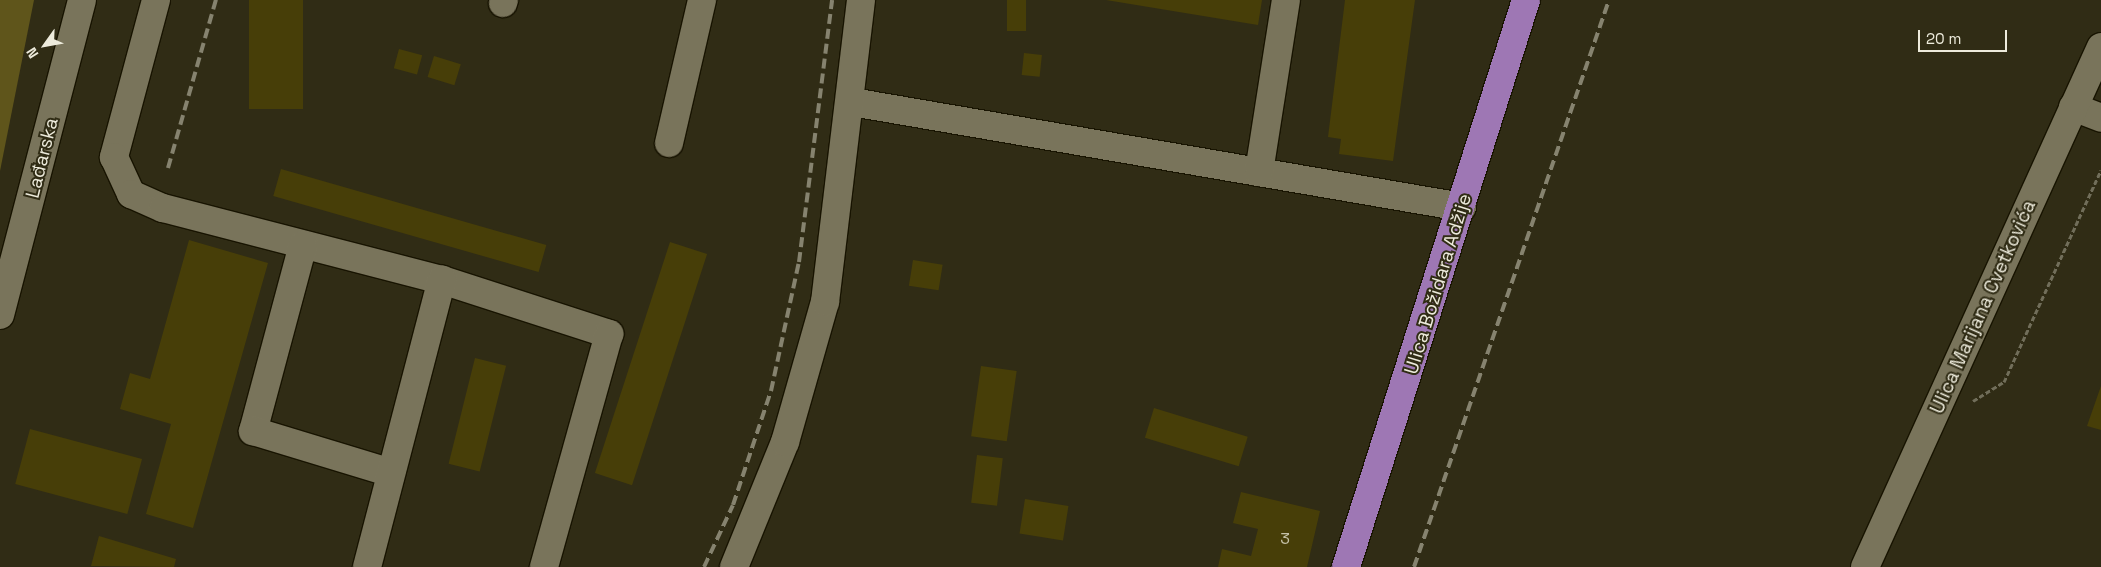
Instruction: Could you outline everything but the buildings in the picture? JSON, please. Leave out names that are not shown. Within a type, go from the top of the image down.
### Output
[{"type":"main road","name":"Ulica Božidara Adžije","points":[[1346,567],[1462,207],[1526,0]]},
{"type":"street","name":"Lađarska","points":[[0,315],[82,0]]},
{"type":"street","points":[[156,0],[114,157],[131,194],[163,208],[442,280],[609,334],[544,567]]},
{"type":"street","points":[[669,143],[702,0]]},
{"type":"street","points":[[734,567],[786,442],[825,302],[852,102],[861,0]]},
{"type":"street","points":[[1258,172],[1286,0]]},
{"type":"street","name":"Ulica Marijana Cvetkovića","points":[[1865,567],[2101,47]]},
{"type":"street","points":[[852,102],[1462,207]]},
{"type":"street","points":[[2073,107],[2101,118]]},
{"type":"street","points":[[303,245],[253,431],[391,473]]},
{"type":"street","points":[[367,567],[442,280]]},
{"type":"path","points":[[1968,404],[2004,382],[2101,170]]},
{"type":"shaded area","points":[[0,0],[34,0],[0,171]]},
{"type":"railway","points":[[168,168],[216,0]]},
{"type":"railway","points":[[704,567],[733,505],[771,391],[799,262],[832,0]]},
{"type":"railway","points":[[1414,567],[1609,0]]}]
